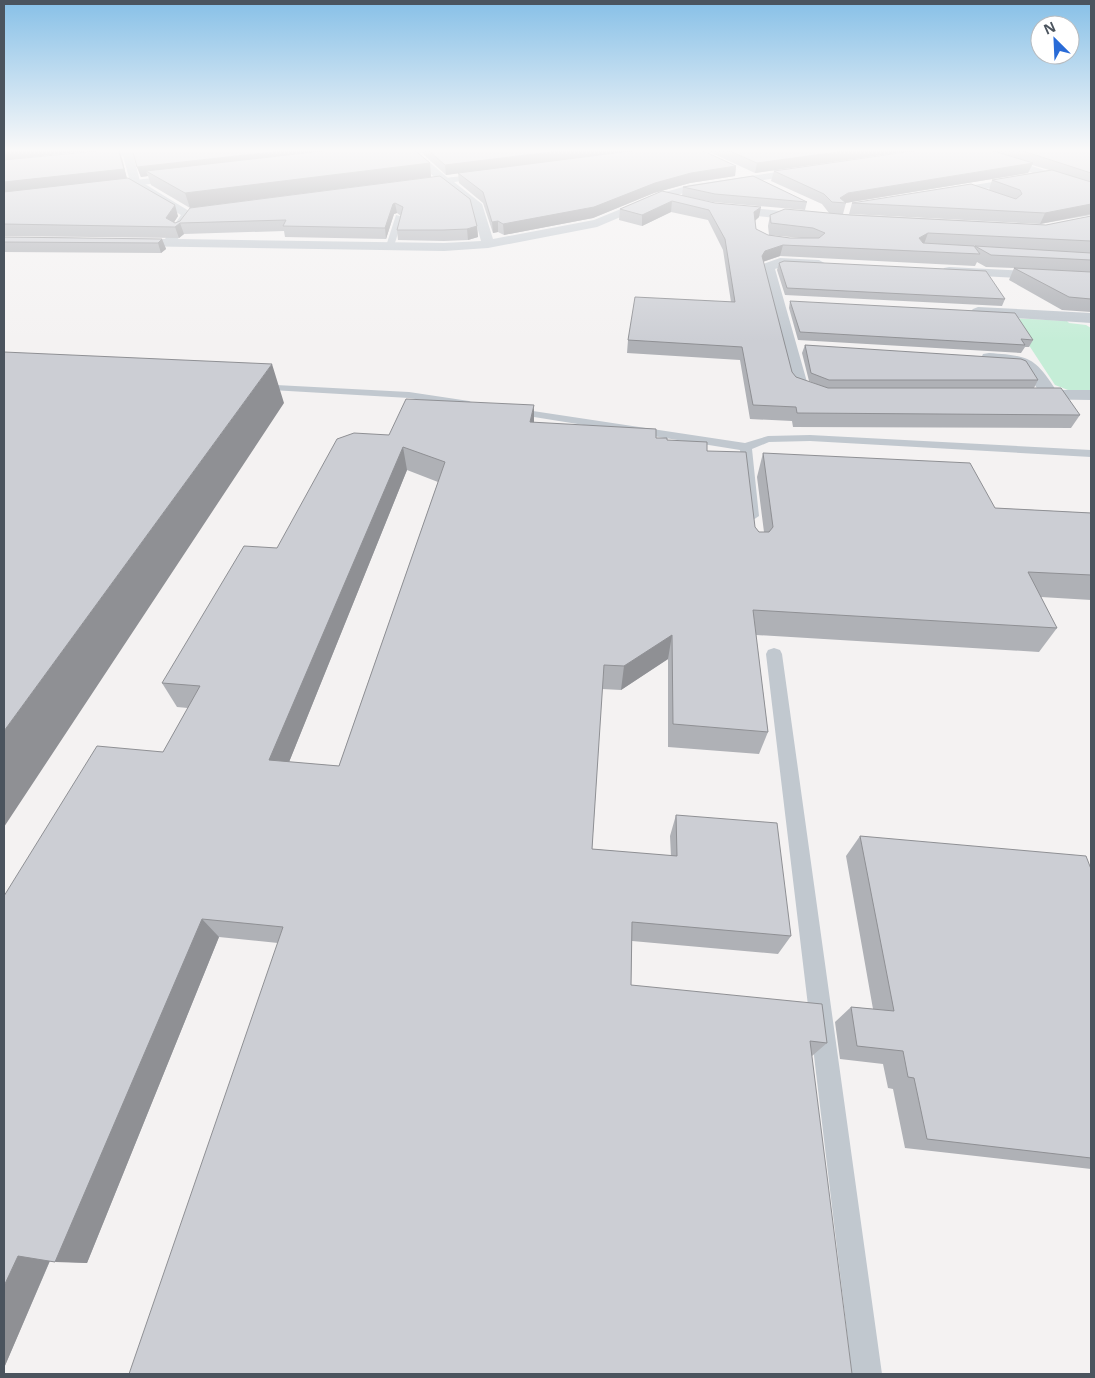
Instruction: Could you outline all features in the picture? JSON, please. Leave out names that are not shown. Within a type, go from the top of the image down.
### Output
[{"type":"street","points":[[169,242],[193,213]]},
{"type":"street","points":[[480,213],[488,244]]},
{"type":"street","points":[[111,242],[444,247],[488,244],[598,223],[621,213]]},
{"type":"street","points":[[772,213],[825,216],[821,213]]},
{"type":"street","points":[[760,223],[780,214]]},
{"type":"street","points":[[836,265],[780,262],[768,267],[799,385],[824,395],[844,395]]},
{"type":"street","points":[[954,284],[934,272],[1091,278]]},
{"type":"street","points":[[976,298],[1000,313]]},
{"type":"street","points":[[776,300],[796,302]]},
{"type":"street","points":[[961,311],[1091,318]]},
{"type":"street","points":[[790,346],[810,347]]},
{"type":"street","points":[[973,357],[1021,360],[1030,364],[1050,395]]},
{"type":"street","points":[[1011,395],[1091,395]]},
{"type":"lane","points":[[390,246],[399,217]]},
{"type":"lane","points":[[242,386],[409,395],[476,405]]},
{"type":"lane","points":[[505,410],[746,447],[768,439],[810,438],[1091,454]]},
{"type":"lane","points":[[746,447],[755,532]]},
{"type":"lane","points":[[774,654],[867,1374]]},
{"type":"green space","points":[[1011,318],[1067,321],[1091,328],[1091,391],[1068,390],[1055,385]]},
{"type":"building","points":[[4,213],[169,213],[166,218],[175,223],[180,221],[186,213],[390,213],[385,228],[283,226],[286,220],[180,223],[175,227],[4,224]]},
{"type":"building","points":[[401,213],[474,213],[477,226],[467,229],[397,230]]},
{"type":"building","points":[[489,213],[560,213],[503,224],[498,221],[492,222]]},
{"type":"building","points":[[711,213],[754,213],[756,229],[768,235],[790,238],[819,238],[825,233],[813,228],[771,223],[770,215],[774,213],[832,213],[1046,225],[1091,216],[1091,241],[928,233],[919,238],[923,243],[974,246],[980,254],[783,245],[765,251],[762,256],[792,372],[796,377],[828,388],[1061,388],[1080,415],[797,413],[796,407],[753,405],[742,347],[628,340],[635,297],[735,302],[725,239]]},
{"type":"building","points":[[4,237],[162,239],[158,243],[4,242]]},
{"type":"building","points":[[975,246],[1091,253],[1091,260],[991,255]]},
{"type":"building","points":[[784,261],[986,271],[1005,299],[787,288],[779,263]]},
{"type":"building","points":[[1014,268],[1091,272],[1091,299],[1069,297]]},
{"type":"building","points":[[790,301],[1015,313],[1033,340],[1021,339],[1025,345],[800,332]]},
{"type":"building","points":[[805,345],[1021,359],[1026,361],[1038,380],[829,380],[811,373]]},
{"type":"building","points":[[4,352],[272,364],[4,731]]},
{"type":"building","points":[[406,399],[534,405],[530,422],[656,429],[656,438],[707,442],[707,451],[746,452],[755,527],[759,532],[769,532],[773,527],[763,453],[970,463],[995,508],[1091,513],[1091,575],[1028,572],[1057,628],[753,610],[768,732],[673,724],[672,635],[624,666],[604,665],[592,849],[677,856],[676,815],[777,823],[791,936],[632,922],[631,985],[822,1004],[827,1043],[810,1041],[852,1374],[129,1374],[283,927],[202,919],[55,1262],[18,1256],[4,1286],[4,896],[97,746],[163,752],[200,686],[162,683],[244,546],[277,548],[337,439],[354,433],[389,435]],"holes":[[[403,447],[445,462],[339,766],[269,760]]]},
{"type":"building","points":[[860,836],[1086,856],[1091,869],[1091,1158],[927,1139],[914,1078],[908,1077],[903,1051],[857,1046],[851,1007],[894,1011]]}]
